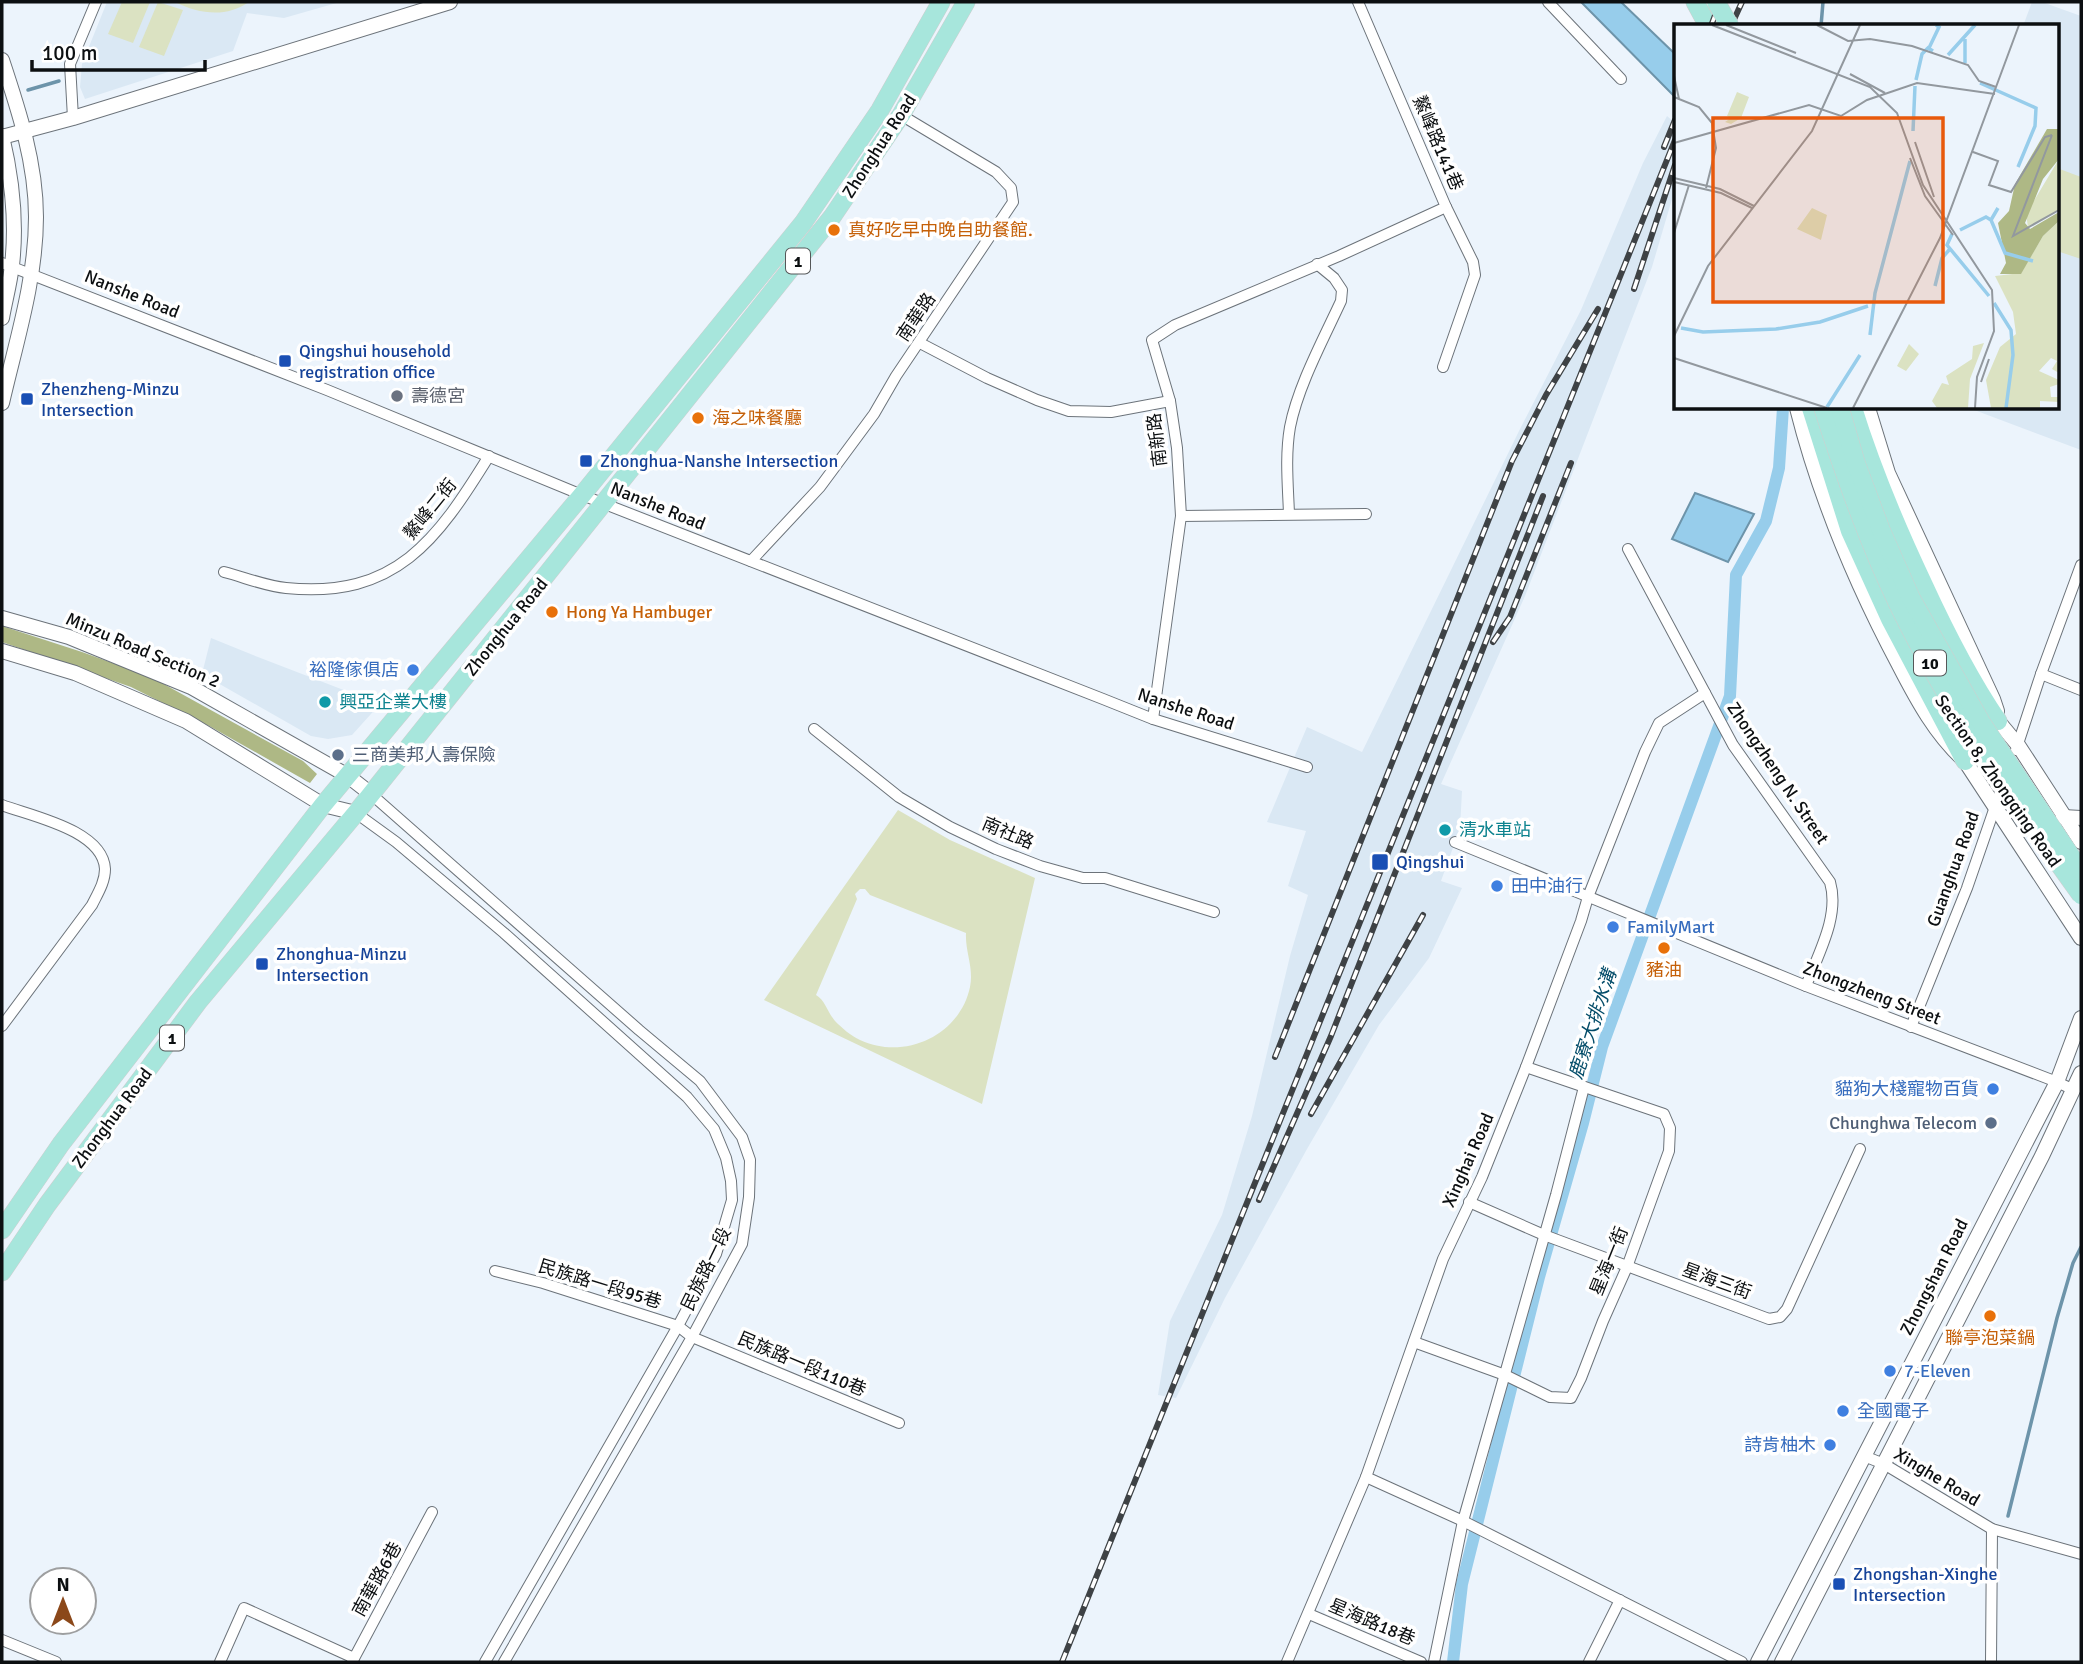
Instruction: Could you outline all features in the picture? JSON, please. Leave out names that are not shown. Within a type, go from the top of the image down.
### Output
[{"type":"main road","name":"Zhonghua Road","points":[[2,1230],[61,1144],[323,805],[582,495],[803,223],[880,110],[941,2]]},
{"type":"main road","name":"Zhonghua Road","points":[[2,1272],[47,1205],[198,1002],[356,813],[832,218],[901,114],[967,2]]},
{"type":"main road","points":[[1695,2],[1707,24]]},
{"type":"main road","points":[[1716,2],[1729,24]]},
{"type":"main road","points":[[1812,410],[1855,541],[1890,619],[1965,761]]},
{"type":"main road","name":"10","points":[[1824,410],[1858,512],[1897,603],[1972,737],[2081,895]]},
{"type":"main road","name":"10","points":[[1841,410],[1856,463],[1881,530],[1911,598],[1981,722],[2081,871]]},
{"type":"main road","points":[[1854,410],[1894,523],[1957,657],[1999,722]]},
{"type":"street","points":[[73,118],[70,64],[96,2]]},
{"type":"street","points":[[2,318],[13,218],[9,170],[2,137],[73,118],[450,2]]},
{"type":"street","name":"鰲峰路141巷","points":[[1317,264],[1446,208],[1358,2]]},
{"type":"street","points":[[1548,2],[1621,79]]},
{"type":"street","points":[[2,60],[25,131],[34,185],[36,218],[31,273],[2,402]]},
{"type":"street","name":"南華路","points":[[751,561],[820,487],[874,414],[896,376],[1013,202],[1011,188],[996,172],[901,114]]},
{"type":"street","points":[[1443,367],[1475,275],[1473,262],[1446,208]]},
{"type":"street","points":[[1289,514],[1287,470],[1290,426],[1315,358],[1341,301],[1342,290],[1334,278],[1317,264]]},
{"type":"street","name":"南新路","points":[[1153,719],[1181,516],[1177,447],[1170,401],[1152,340],[1175,326],[1317,264]]},
{"type":"street","name":"Nanshe Road","points":[[7,265],[1153,719],[1307,767]]},
{"type":"street","points":[[920,343],[986,378],[1069,411],[1111,412],[1170,401]]},
{"type":"street","name":"Section 8, Zhongqing Road","points":[[1798,410],[1822,488],[1863,594],[1922,707],[1953,751],[1965,761],[2081,938]]},
{"type":"street","name":"Section 8, Zhongqing Road","points":[[1869,410],[1888,473],[1993,699],[1999,722],[2018,746],[2081,842]]},
{"type":"street","name":"鰲峰二街","points":[[224,572],[284,588],[327,589],[368,582],[415,555],[456,509],[489,456]]},
{"type":"street","points":[[1181,516],[1366,514]]},
{"type":"street","name":"Zhongzheng N. Street","points":[[1628,549],[1734,744],[1830,882],[1834,896],[1832,912],[1806,986]]},
{"type":"street","name":"Guanghua Road","points":[[1911,1027],[1967,888],[2081,565]]},
{"type":"street","name":"Minzu Road Section 2","points":[[2,618],[69,637],[191,687],[348,776],[371,794]]},
{"type":"street","points":[[2,651],[75,673],[186,721],[323,805],[356,813]]},
{"type":"street","points":[[2041,674],[2081,690]]},
{"type":"street","name":"Xinghai Road","points":[[1287,1662],[1366,1476],[1443,1259],[1527,1067],[1588,897],[1645,752],[1659,723],[1705,693]]},
{"type":"street","name":"南社路","points":[[814,729],[899,797],[950,827],[996,849],[1040,866],[1083,878],[1105,878],[1214,912]]},
{"type":"street","name":"民族路一段","points":[[371,794],[700,1081],[742,1137],[750,1160],[749,1197],[742,1244],[692,1337],[504,1662]]},
{"type":"street","points":[[2,805],[75,831],[101,854],[104,869],[102,887],[92,905],[2,1026]]},
{"type":"street","name":"民族路一段","points":[[356,813],[396,842],[633,1046],[687,1097],[714,1129],[726,1158],[732,1200],[716,1254],[678,1326],[485,1662]]},
{"type":"street","points":[[2063,817],[2081,818]]},
{"type":"street","points":[[1455,842],[1588,897]]},
{"type":"street","name":"Zhongzheng Street","points":[[1588,897],[1806,986],[2057,1082],[2079,1080]]},
{"type":"street","name":"Zhongshan Road","points":[[1758,1662],[2057,1082],[2081,1018]]},
{"type":"street","name":"星海一街","points":[[1414,1342],[1505,1375],[1550,1397],[1571,1398],[1627,1267],[1669,1151],[1670,1128],[1664,1114],[1527,1067]]},
{"type":"street","points":[[1782,1662],[2079,1080]]},
{"type":"street","points":[[1434,1662],[1463,1521],[1545,1235],[1584,1087]]},
{"type":"street","name":"星海三街","points":[[1469,1202],[1627,1267],[1769,1319],[1780,1317],[1787,1309],[1860,1149]]},
{"type":"street","name":"民族路一段95巷","points":[[495,1271],[543,1283],[678,1326],[692,1337]]},
{"type":"street","name":"民族路一段110巷","points":[[692,1337],[899,1423]]},
{"type":"street","name":"Xinghe Road","points":[[1864,1456],[1884,1464],[1992,1529],[2081,1554]]},
{"type":"street","points":[[1366,1476],[1463,1521],[1742,1662]]},
{"type":"street","name":"南華路6巷","points":[[353,1660],[432,1512]]},
{"type":"street","points":[[1992,1529],[1992,1662]]},
{"type":"street","points":[[1589,1662],[1620,1601]]},
{"type":"street","points":[[220,1662],[244,1608],[353,1660]]},
{"type":"street","name":"星海路18巷","points":[[1309,1614],[1421,1662]]},
{"type":"street","points":[[2,1640],[56,1662]]},
{"type":"shaded area","points":[[107,2],[340,2],[284,18],[247,13],[233,51],[85,99],[80,87],[82,64]]},
{"type":"shaded area","points":[[2032,2],[2042,2],[2081,16],[2081,450],[1974,410],[2058,410],[2058,24],[2024,24]]},
{"type":"shaded area","points":[[1667,116],[1674,122],[1674,192],[1652,267],[1525,596],[1441,784],[1462,791],[1460,828],[1441,881],[1462,888],[1429,958],[1379,1025],[1307,1149],[1225,1298],[1176,1398],[1158,1395],[1170,1321],[1222,1215],[1252,1116],[1290,956],[1308,895],[1288,886],[1306,831],[1267,822],[1307,727],[1362,752],[1581,310],[1643,163]]},
{"type":"shaded area","points":[[211,638],[380,704],[352,735],[328,739],[311,736],[202,674]]},
{"type":"green space","points":[[122,2],[150,2],[133,43],[108,34]]},
{"type":"green space","points":[[158,2],[183,10],[164,56],[139,47]]},
{"type":"green space","points":[[175,2],[249,2],[231,10],[212,13]]},
{"type":"green space","points":[[2058,168],[2081,177],[2081,259],[2058,251]]},
{"type":"green space","points":[[2,626],[151,677],[303,761],[317,774],[310,783],[211,727],[131,687],[2,642]]},
{"type":"green space","points":[[898,810],[950,840],[1035,878],[982,1104],[764,1000]],"holes":[[[860,889],[865,889],[870,895],[966,933],[971,980],[964,1004],[943,1030],[912,1045],[877,1046],[860,1040],[835,1021],[816,995],[857,899],[855,894]]]},
{"type":"water","points":[[1581,2],[1621,2],[1674,53],[1674,96]]},
{"type":"water","points":[[1695,493],[1754,514],[1728,562],[1672,539]]},
{"type":"waterway","points":[[1821,24],[1823,2]]},
{"type":"waterway","points":[[28,90],[59,81]]},
{"type":"waterway","name":"鹿寮大排水溝","points":[[1453,1662],[1462,1584],[1539,1277],[1602,1047],[1730,696],[1736,575],[1766,521],[1779,468],[1783,410]]},
{"type":"waterway","points":[[2008,1516],[2057,1318],[2073,1263],[2081,1247]]},
{"type":"railway","points":[[1712,24],[1720,2]]},
{"type":"railway","points":[[1732,24],[1742,2]]},
{"type":"railway","points":[[1664,147],[1674,122]]},
{"type":"railway","points":[[1062,1662],[1674,142]]},
{"type":"railway","points":[[1634,289],[1674,168]]},
{"type":"railway","points":[[1275,1057],[1512,461],[1546,395],[1598,309]]},
{"type":"railway","points":[[1493,642],[1510,617],[1571,463]]},
{"type":"railway","points":[[1259,1200],[1331,1036],[1543,496]]},
{"type":"railway","points":[[1311,1114],[1423,915]]},
{"type":"place","name":"真好吃早中晚自助餐館.","points":[[834,230]]},
{"type":"place","name":"Qingshui household registration office","points":[[285,361]]},
{"type":"place","name":"壽德宮","points":[[397,396]]},
{"type":"place","name":"Zhenzheng-Minzu Intersection","points":[[27,399]]},
{"type":"place","name":"海之味餐廳","points":[[698,418]]},
{"type":"place","name":"Zhonghua-Nanshe Intersection","points":[[586,461]]},
{"type":"place","name":"Hong Ya Hambuger","points":[[552,612]]},
{"type":"place","name":"裕隆傢俱店","points":[[413,670]]},
{"type":"place","name":"興亞企業大樓","points":[[325,702]]},
{"type":"place","name":"三商美邦人壽保險","points":[[338,755]]},
{"type":"place","name":"清水車站","points":[[1445,830]]},
{"type":"place","name":"Qingshui","points":[[1380,862]]},
{"type":"place","name":"田中油行","points":[[1497,886]]},
{"type":"place","name":"FamilyMart","points":[[1613,927]]},
{"type":"place","name":"豬油","points":[[1664,948]]},
{"type":"place","name":"Zhonghua-Minzu Intersection","points":[[262,964]]},
{"type":"place","name":"貓狗大棧寵物百貨","points":[[1993,1089]]},
{"type":"place","name":"Chunghwa Telecom","points":[[1991,1123]]},
{"type":"place","name":"聯亭泡菜鍋","points":[[1990,1316]]},
{"type":"place","name":"7-Eleven","points":[[1890,1371]]},
{"type":"place","name":"全國電子","points":[[1843,1411]]},
{"type":"place","name":"詩肯柚木","points":[[1830,1445]]},
{"type":"place","name":"Zhongshan-Xinghe Intersection","points":[[1839,1584]]}]
